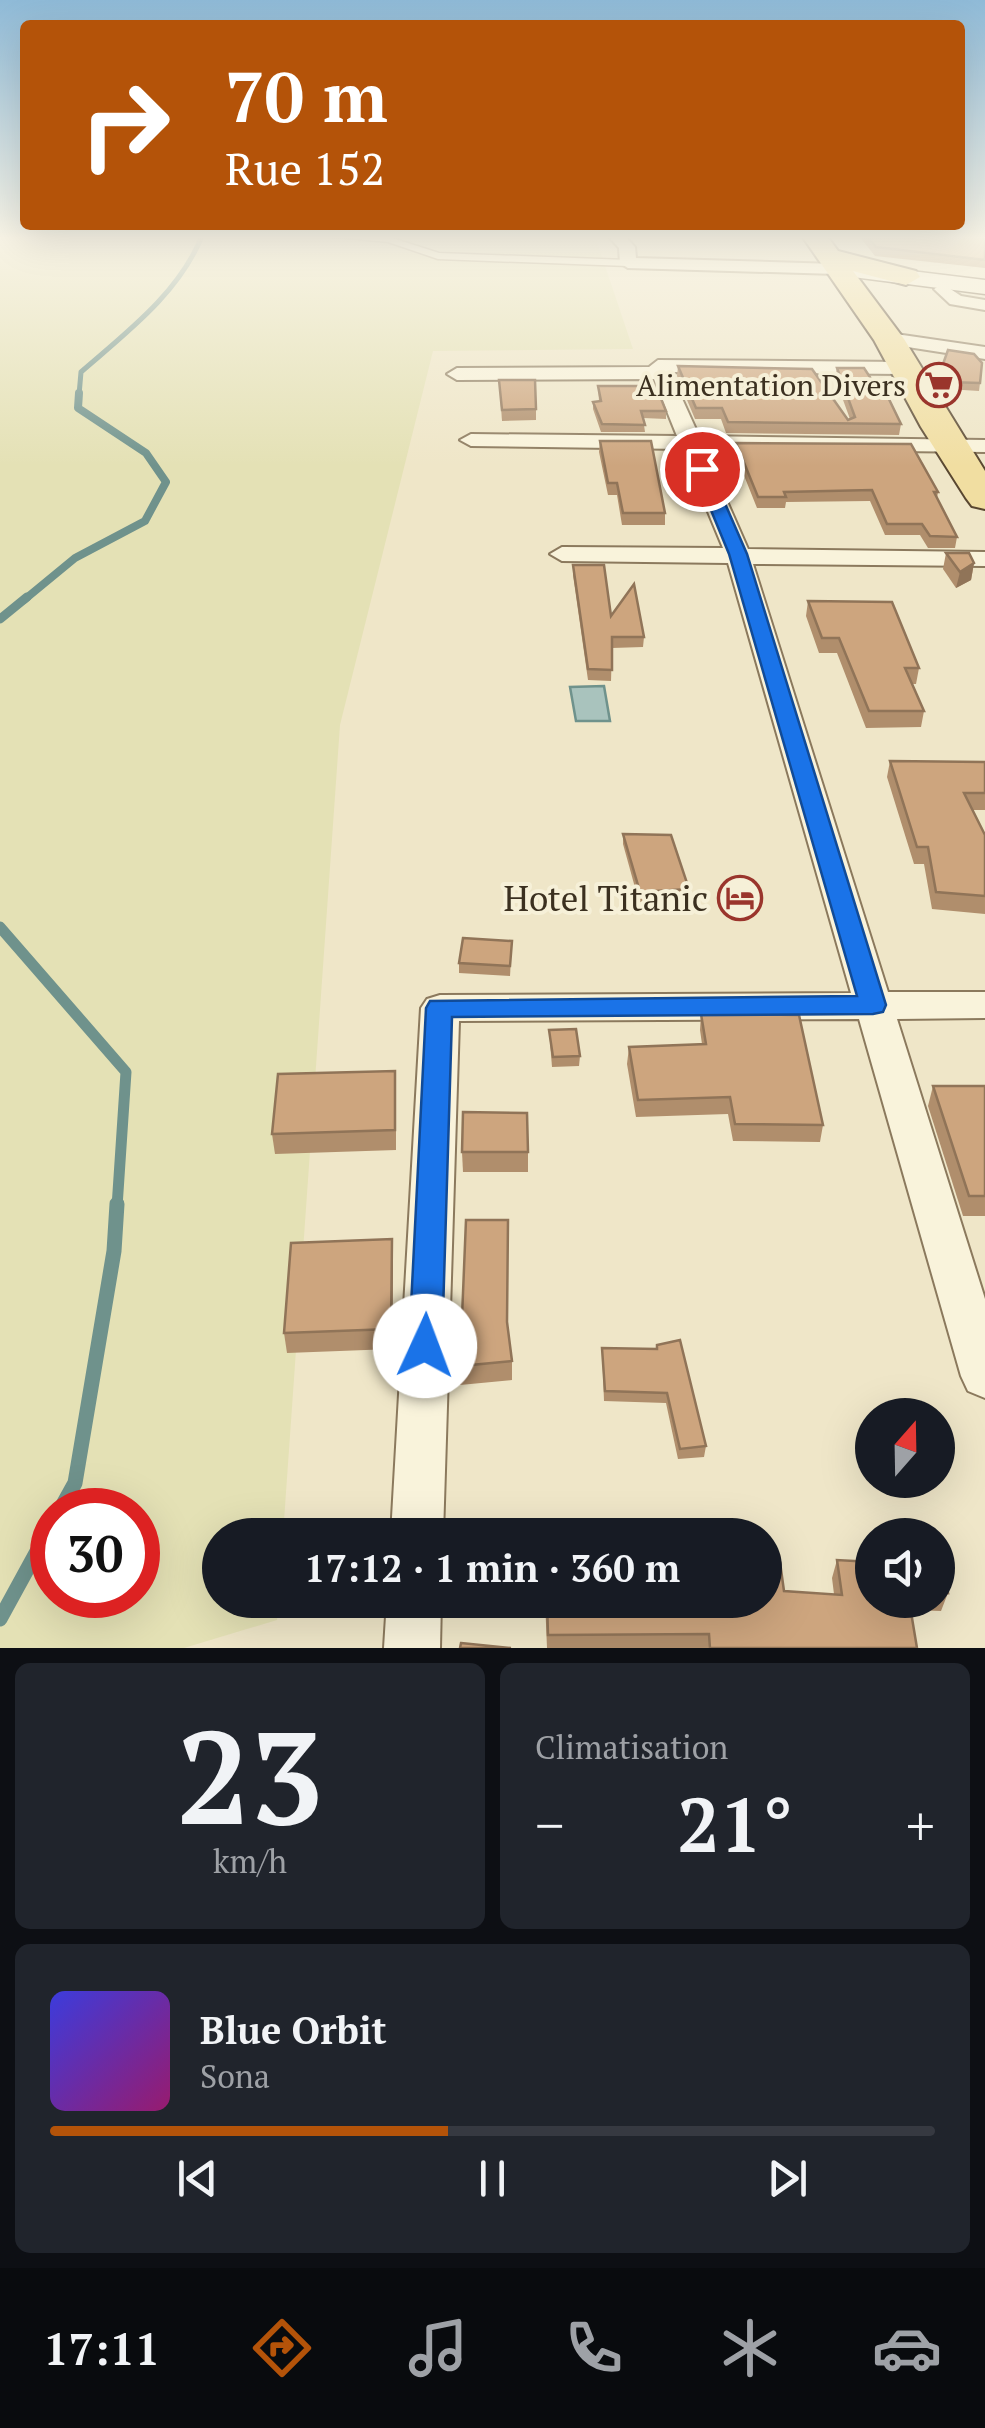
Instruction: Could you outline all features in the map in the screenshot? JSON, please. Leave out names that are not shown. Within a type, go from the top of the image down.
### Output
[{"type":"main road","points":[[867,313],[985,498]]},
{"type":"street","points":[[985,353],[658,366],[738,554],[985,1376]]},
{"type":"street","points":[[457,374],[662,373]]},
{"type":"street","points":[[472,440],[985,446]]},
{"type":"street","points":[[562,554],[985,559]]},
{"type":"street","points":[[418,1518],[440,1008],[985,1004]]},
{"type":"street","points":[[412,1648],[413,1618]]},
{"type":"shaded area","points":[[0,313],[621,313],[633,349],[433,351],[340,725],[284,1518],[202,1518],[202,1618],[277,1620],[184,1648],[0,1648]]},
{"type":"water","points":[[604,686],[610,721],[576,721],[570,687]]},
{"type":"building","points":[[948,350],[974,354],[982,363],[980,383],[948,382],[943,364]]},
{"type":"building","points":[[678,366],[812,369],[848,420],[855,417],[837,368],[864,368],[879,391],[885,391],[901,424],[728,422],[722,408],[696,408]]},
{"type":"building","points":[[499,380],[535,380],[536,409],[502,410]]},
{"type":"building","points":[[598,386],[656,386],[666,411],[641,411],[645,425],[602,424],[593,402],[601,401]]},
{"type":"building","points":[[600,441],[651,441],[665,513],[623,513],[617,483],[608,483]]},
{"type":"building","points":[[736,443],[911,444],[957,537],[930,536],[922,524],[887,524],[872,490],[784,492],[786,497],[758,497]]},
{"type":"building","points":[[946,553],[969,553],[974,563],[960,572]]},
{"type":"building","points":[[573,565],[604,565],[611,616],[634,584],[644,637],[612,637],[612,670],[588,669]]},
{"type":"building","points":[[808,601],[892,602],[919,668],[905,668],[924,711],[869,711],[839,638],[822,638]]},
{"type":"building","points":[[890,761],[985,762],[985,793],[964,793],[985,835],[985,896],[936,892],[928,847],[917,847]]},
{"type":"building","points":[[623,834],[671,835],[689,889],[640,892]]},
{"type":"building","points":[[463,938],[512,941],[510,966],[459,963]]},
{"type":"building","points":[[701,1014],[799,1015],[823,1125],[735,1124],[730,1097],[638,1100],[629,1047],[706,1044]]},
{"type":"building","points":[[576,1029],[580,1056],[553,1057],[549,1030]]},
{"type":"building","points":[[395,1071],[395,1130],[272,1134],[278,1074]]},
{"type":"building","points":[[933,1086],[985,1086],[985,1196],[969,1196]]},
{"type":"building","points":[[463,1112],[527,1113],[528,1152],[462,1152]]},
{"type":"building","points":[[466,1220],[508,1220],[507,1322],[512,1361],[460,1366]]},
{"type":"building","points":[[392,1239],[391,1329],[284,1333],[291,1243]]},
{"type":"building","points":[[680,1340],[706,1446],[680,1449],[667,1393],[605,1391],[602,1348],[657,1349],[657,1345]]},
{"type":"building","points":[[837,1560],[855,1561],[855,1618],[912,1618],[917,1648],[710,1648],[709,1634],[548,1635],[548,1618],[782,1618],[782,1577],[784,1591],[842,1595]]},
{"type":"building","points":[[461,1643],[511,1648],[460,1648]]},
{"type":"waterway","points":[[79,395],[81,372],[147,313]]},
{"type":"waterway","points":[[24,600],[75,558],[145,521],[166,482],[146,453],[78,408],[79,393]]},
{"type":"waterway","points":[[0,619],[27,597]]},
{"type":"waterway","points":[[0,927],[126,1072],[117,1207]]},
{"type":"waterway","points":[[72,1488],[114,1251],[117,1204]]},
{"type":"waterway","points":[[0,1619],[30,1564]]},
{"type":"place","name":"Alimentation Divers","points":[[939,385]]},
{"type":"place","name":"Hotel Titanic","points":[[740,898]]},
{"type":"route","points":[[425,1346],[440,1008],[873,1005],[738,554],[702,469]]}]
